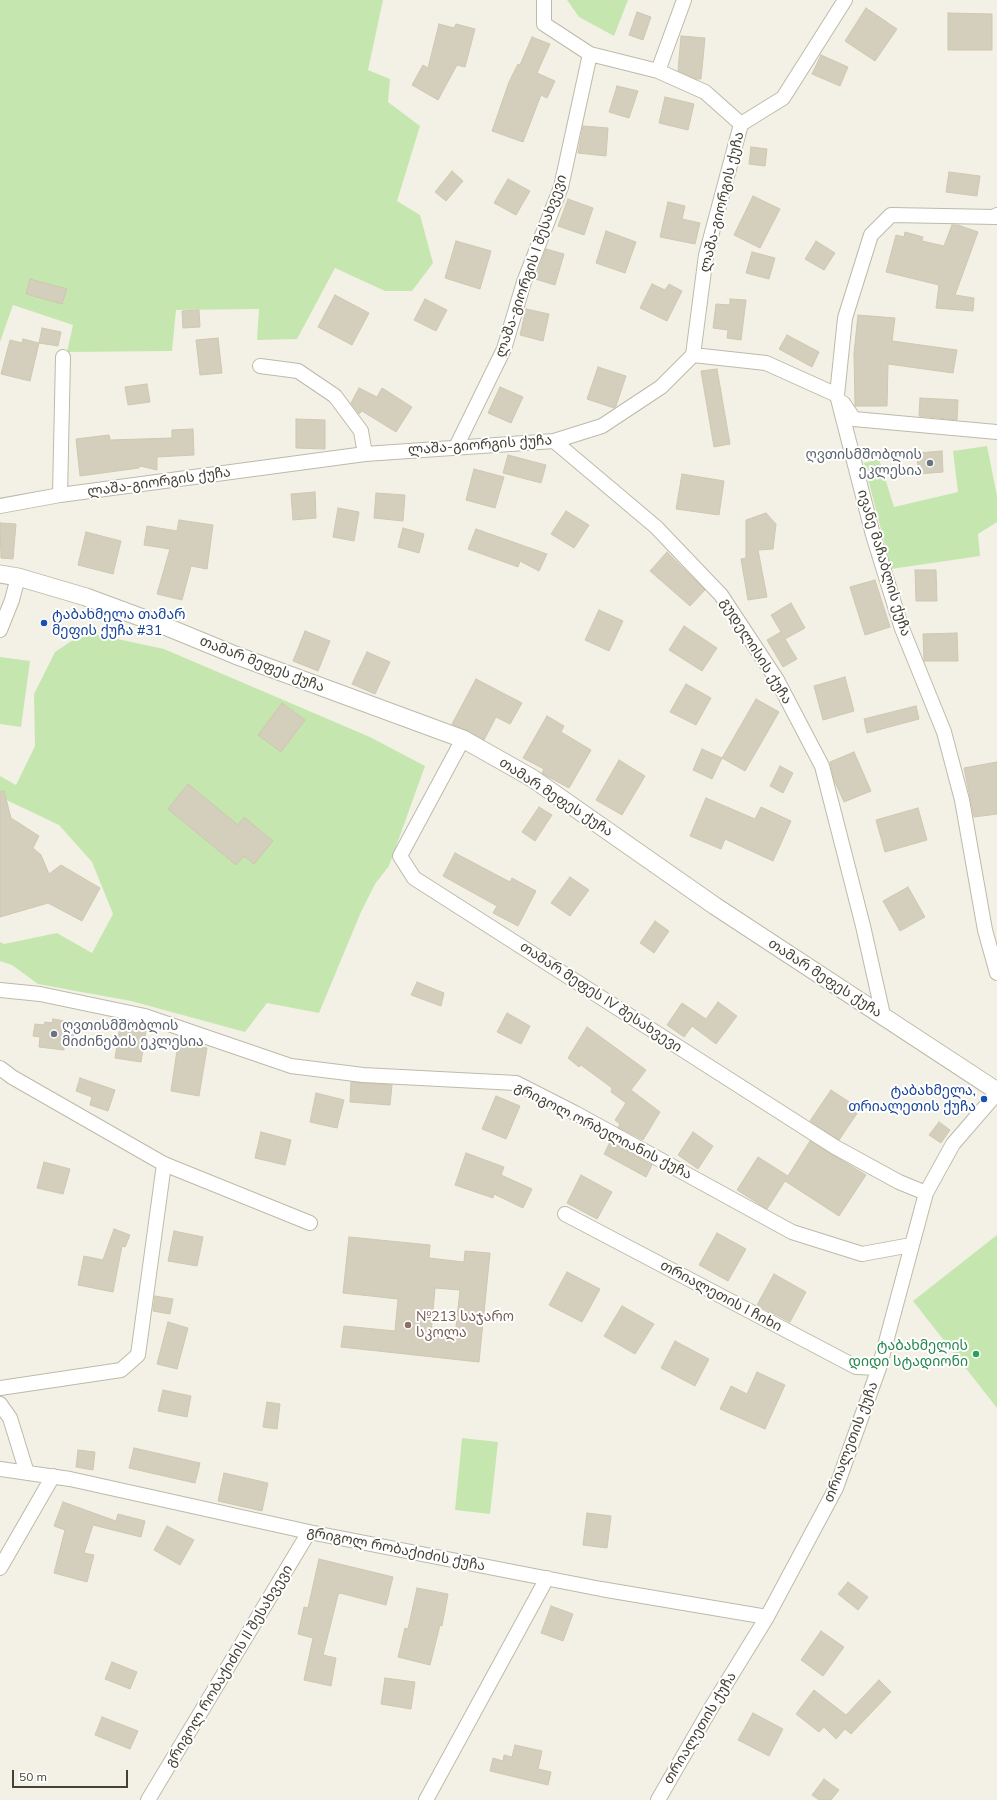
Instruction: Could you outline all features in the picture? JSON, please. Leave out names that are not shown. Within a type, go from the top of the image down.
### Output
[{"type":"street","name":"ლაშა-გიორგის ქუჩა","points":[[0,506],[60,495],[365,454],[554,440],[602,426],[661,387],[693,355],[706,255],[741,124],[705,92],[658,71],[590,54],[544,24],[544,0]]},
{"type":"street","points":[[658,71],[684,0]]},
{"type":"street","points":[[741,124],[783,98],[845,0]]},
{"type":"street","name":"ლაშა-გიორგის I შესახვევი","points":[[456,447],[504,350],[524,282],[561,187],[590,54]]},
{"type":"street","name":"ივანე მაჩაბლის ქუჩა","points":[[997,216],[891,215],[871,235],[845,318],[837,395],[873,535],[901,626],[944,732],[962,800],[985,930],[997,972]]},
{"type":"street","points":[[693,355],[766,363],[837,395],[854,419],[997,432]]},
{"type":"street","points":[[60,495],[63,357]]},
{"type":"street","points":[[260,366],[298,371],[334,396],[361,431],[365,454]]},
{"type":"street","name":"გუდელისის ქუჩა","points":[[554,440],[656,527],[721,595],[777,680],[822,766],[863,926],[883,1015]]},
{"type":"street","name":"თამარ მეფეს ქუჩა","points":[[0,574],[18,577],[86,597],[167,627],[235,655],[462,739],[532,778],[715,906],[883,1015],[997,1092]]},
{"type":"street","points":[[0,630],[12,600],[18,577]]},
{"type":"street","name":"თამარ მეფეს IV შესახვევი","points":[[462,739],[400,856],[414,878],[836,1147],[899,1182],[926,1193]]},
{"type":"street","name":"გრიგოლ ორბელიანის ქუჩა","points":[[0,990],[40,994],[145,1016],[291,1066],[363,1075],[516,1083],[575,1113],[792,1232],[862,1254],[912,1245]]},
{"type":"street","points":[[0,1068],[12,1077],[164,1164],[310,1223]]},
{"type":"street","name":"თრიალეთის ქუჩა","points":[[658,1800],[711,1708],[767,1617],[836,1488],[879,1368],[926,1193],[953,1144],[997,1092]]},
{"type":"street","points":[[0,1388],[121,1370],[138,1355],[164,1164]]},
{"type":"street","name":"თრიალეთის I ჩიხი","points":[[565,1214],[856,1367],[879,1368]]},
{"type":"street","points":[[0,1404],[10,1418],[27,1473]]},
{"type":"street","name":"გრიგოლ რობაქიძის ქუჩა","points":[[0,1469],[53,1476],[309,1532],[608,1590],[767,1617]]},
{"type":"street","points":[[0,1568],[53,1476]]},
{"type":"street","name":"გრიგოლ რობაქიძის II შესახვევი","points":[[148,1800],[309,1532]]},
{"type":"street","points":[[426,1800],[547,1578]]},
{"type":"green space","points":[[0,0],[383,0],[368,70],[390,79],[388,102],[420,126],[397,201],[420,215],[433,263],[412,291],[385,291],[335,268],[297,339],[257,340],[259,309],[176,310],[172,351],[67,352],[73,325],[13,305],[0,342]]},
{"type":"green space","points":[[567,0],[628,0],[614,36],[579,17]]},
{"type":"green space","points":[[987,446],[997,496],[997,522],[978,534],[980,556],[891,569],[864,463],[879,459],[894,507],[958,492],[953,451]]},
{"type":"green space","points":[[85,632],[164,649],[370,737],[425,766],[389,866],[375,884],[361,912],[319,1013],[267,1003],[245,1032],[131,1001],[38,984],[12,965],[0,961],[0,942],[4,944],[57,933],[92,953],[113,914],[92,862],[59,825],[0,797],[0,776],[16,785],[35,746],[34,694],[55,652]]},
{"type":"green space","points":[[0,657],[30,661],[21,727],[0,724]]},
{"type":"green space","name":"ტაბახმელის დიდი სტადიონი","points":[[997,1235],[997,1408],[913,1301]]},
{"type":"green space","points":[[462,1438],[498,1442],[490,1514],[455,1510]]},
{"type":"building","points":[[866,8],[897,29],[875,61],[845,41]]},
{"type":"building","points":[[637,12],[651,17],[643,40],[629,35]]},
{"type":"building","points":[[948,13],[992,14],[992,50],[948,50]]},
{"type":"building","points":[[439,24],[454,28],[456,24],[475,29],[465,67],[457,65],[438,100],[412,85],[423,65],[428,68]]},
{"type":"building","points":[[681,36],[705,38],[701,79],[696,79],[678,71]]},
{"type":"building","points":[[532,37],[550,44],[537,73],[555,81],[547,98],[541,95],[523,142],[492,131],[509,82],[518,64],[520,65]]},
{"type":"building","points":[[821,55],[848,67],[840,86],[812,74]]},
{"type":"building","points":[[617,86],[638,91],[629,118],[609,112]]},
{"type":"building","points":[[665,97],[694,104],[688,130],[659,123]]},
{"type":"building","points":[[583,126],[608,128],[606,156],[578,153]]},
{"type":"building","points":[[751,147],[767,149],[765,166],[749,164]]},
{"type":"building","points":[[452,171],[463,181],[446,201],[435,192]]},
{"type":"building","points":[[949,172],[980,176],[977,196],[946,192]]},
{"type":"building","points":[[508,179],[530,191],[516,215],[494,203]]},
{"type":"building","points":[[753,196],[780,209],[760,248],[734,235]]},
{"type":"building","points":[[568,199],[593,208],[584,235],[558,226]]},
{"type":"building","points":[[668,202],[685,206],[682,219],[700,223],[695,244],[660,237]]},
{"type":"building","points":[[952,225],[958,225],[978,232],[955,295],[974,298],[973,311],[936,308],[939,285],[886,272],[896,235],[904,237],[905,232],[923,237],[922,241],[944,246]]},
{"type":"building","points":[[606,231],[636,242],[625,273],[596,263]]},
{"type":"building","points":[[456,241],[491,251],[480,289],[445,278]]},
{"type":"building","points":[[816,241],[835,253],[824,270],[805,259]]},
{"type":"building","points":[[546,249],[564,254],[555,285],[535,279]]},
{"type":"building","points":[[752,252],[775,258],[769,279],[746,273]]},
{"type":"building","points":[[30,279],[67,289],[62,304],[26,294]]},
{"type":"building","points":[[652,284],[665,290],[669,284],[682,291],[667,321],[640,308]]},
{"type":"building","points":[[335,295],[369,313],[352,345],[318,327]]},
{"type":"building","points":[[425,299],[447,310],[436,331],[414,320]]},
{"type":"building","points":[[730,299],[746,300],[741,340],[727,338],[728,330],[713,328],[716,304],[730,305]]},
{"type":"building","points":[[526,309],[549,314],[543,341],[520,335]]},
{"type":"building","points":[[199,310],[200,327],[183,328],[182,311]]},
{"type":"building","points":[[858,315],[895,318],[892,341],[957,350],[953,373],[888,364],[887,406],[855,406],[854,353]]},
{"type":"building","points":[[42,328],[61,332],[58,346],[39,343]]},
{"type":"building","points":[[787,335],[819,352],[812,367],[779,349]]},
{"type":"building","points":[[218,338],[222,373],[200,375],[196,340]]},
{"type":"building","points":[[23,339],[39,343],[30,381],[1,374],[10,340],[22,343]]},
{"type":"building","points":[[598,367],[626,376],[614,408],[587,399]]},
{"type":"building","points":[[717,369],[730,444],[714,447],[701,371]]},
{"type":"building","points":[[147,384],[150,402],[128,405],[125,387]]},
{"type":"building","points":[[500,387],[523,397],[511,423],[488,413]]},
{"type":"building","points":[[359,388],[377,397],[382,388],[412,407],[396,432],[362,411],[359,414],[351,403]]},
{"type":"building","points":[[920,398],[958,400],[957,420],[919,416]]},
{"type":"building","points":[[296,419],[325,420],[325,449],[296,448]]},
{"type":"building","points":[[193,429],[194,455],[157,457],[157,470],[140,466],[139,468],[80,476],[76,439],[109,435],[110,440],[172,438],[172,430]]},
{"type":"building","name":"ღვთისმშობლის ეკლესია","points":[[942,451],[943,472],[918,474],[917,453]]},
{"type":"building","points":[[508,455],[546,465],[541,483],[503,473]]},
{"type":"building","points":[[474,469],[504,477],[495,508],[466,500]]},
{"type":"building","points":[[682,474],[724,481],[719,515],[676,509]]},
{"type":"building","points":[[315,492],[316,518],[293,520],[291,494]]},
{"type":"building","points":[[376,493],[405,495],[403,521],[374,518]]},
{"type":"building","points":[[338,508],[359,512],[354,541],[333,537]]},
{"type":"building","points":[[566,511],[589,525],[574,548],[551,534]]},
{"type":"building","points":[[766,513],[776,524],[773,549],[758,550],[767,597],[748,600],[741,559],[746,558],[746,520]]},
{"type":"building","points":[[179,520],[213,525],[207,569],[191,566],[182,600],[157,594],[170,549],[144,545],[147,526],[177,531]]},
{"type":"building","points":[[0,523],[16,524],[13,559],[1,558]]},
{"type":"building","points":[[403,528],[424,534],[419,553],[398,547]]},
{"type":"building","points":[[476,529],[547,554],[539,571],[520,561],[518,567],[468,549]]},
{"type":"building","points":[[86,532],[121,541],[113,574],[78,565]]},
{"type":"building","points":[[667,552],[705,590],[690,606],[650,571]]},
{"type":"building","points":[[915,570],[936,570],[937,601],[916,601]]},
{"type":"building","points":[[875,580],[890,627],[865,635],[850,587]]},
{"type":"building","points":[[791,603],[805,628],[785,639],[797,659],[783,667],[767,640],[781,632],[771,615]]},
{"type":"building","points":[[599,610],[623,621],[609,651],[585,640]]},
{"type":"building","points":[[684,626],[717,648],[702,671],[669,650]]},
{"type":"building","points":[[305,631],[330,641],[318,671],[293,661]]},
{"type":"building","points":[[957,633],[958,661],[924,661],[923,634]]},
{"type":"building","points":[[367,652],[390,662],[375,694],[352,684]]},
{"type":"building","points":[[845,677],[854,711],[823,720],[814,686]]},
{"type":"building","points":[[476,679],[522,703],[510,724],[496,717],[484,740],[452,724]]},
{"type":"building","points":[[686,684],[711,698],[696,725],[670,712]]},
{"type":"building","points":[[756,699],[779,712],[745,771],[722,758]]},
{"type":"building","points":[[282,703],[305,720],[281,752],[258,735]]},
{"type":"building","points":[[916,706],[919,719],[867,733],[864,719]]},
{"type":"building","points":[[547,716],[564,726],[561,732],[591,750],[569,788],[543,774],[544,769],[523,758]]},
{"type":"building","points":[[702,749],[722,758],[712,779],[693,770]]},
{"type":"building","points":[[854,752],[871,791],[844,802],[834,780],[830,762]]},
{"type":"building","points":[[619,760],[645,776],[622,815],[596,800]]},
{"type":"building","points":[[997,762],[997,814],[974,817],[964,768]]},
{"type":"building","points":[[780,766],[793,773],[783,793],[770,786]]},
{"type":"building","points":[[188,784],[238,825],[244,817],[273,841],[254,864],[244,856],[236,865],[168,809]]},
{"type":"building","points":[[4,791],[11,818],[39,836],[33,848],[41,855],[49,874],[61,865],[100,888],[82,921],[48,903],[0,917],[0,792]]},
{"type":"building","points":[[706,798],[755,819],[761,807],[791,821],[773,861],[725,839],[721,849],[690,836]]},
{"type":"building","points":[[539,807],[552,815],[535,841],[522,832]]},
{"type":"building","points":[[918,808],[927,840],[885,852],[876,820]]},
{"type":"building","points":[[455,853],[510,882],[512,878],[536,891],[518,926],[493,913],[497,906],[443,876]]},
{"type":"building","points":[[570,877],[589,890],[570,916],[551,903]]},
{"type":"building","points":[[908,887],[925,917],[900,931],[883,901]]},
{"type":"building","points":[[655,921],[669,931],[654,953],[640,943]]},
{"type":"building","points":[[417,982],[444,993],[441,1006],[411,995]]},
{"type":"building","points":[[718,1002],[737,1016],[716,1044],[692,1026],[684,1037],[667,1025],[682,1003],[706,1019]]},
{"type":"building","points":[[507,1013],[530,1026],[521,1044],[497,1032]]},
{"type":"building","name":"ღვთისმშობლის მიძინების ეკლესია","points":[[53,1019],[65,1021],[74,1035],[74,1040],[70,1044],[64,1046],[64,1050],[39,1047],[40,1037],[33,1036],[35,1024],[44,1025],[45,1022],[52,1023]]},
{"type":"building","points":[[120,1027],[146,1031],[141,1062],[115,1058]]},
{"type":"building","points":[[587,1027],[646,1070],[631,1090],[660,1112],[643,1140],[618,1127],[620,1124],[615,1120],[626,1103],[611,1092],[612,1088],[581,1065],[579,1067],[568,1058]]},
{"type":"building","points":[[178,1044],[207,1048],[199,1096],[171,1091]]},
{"type":"building","points":[[80,1078],[115,1090],[108,1111],[90,1105],[92,1097],[76,1091]]},
{"type":"building","points":[[351,1082],[392,1085],[390,1105],[350,1102]]},
{"type":"building","points":[[831,1090],[860,1109],[839,1140],[810,1121]]},
{"type":"building","points":[[316,1093],[344,1100],[337,1128],[310,1122]]},
{"type":"building","points":[[496,1096],[520,1106],[506,1139],[482,1129]]},
{"type":"building","points":[[939,1122],[950,1130],[941,1143],[929,1135]]},
{"type":"building","points":[[261,1132],[291,1140],[285,1165],[255,1158]]},
{"type":"building","points":[[693,1132],[713,1146],[698,1169],[678,1155]]},
{"type":"building","points":[[810,1141],[866,1175],[839,1216],[785,1181],[767,1209],[737,1190],[758,1157],[788,1176]]},
{"type":"building","points":[[610,1142],[652,1165],[646,1177],[604,1154]]},
{"type":"building","points":[[466,1153],[504,1167],[501,1175],[532,1189],[523,1208],[494,1194],[493,1198],[455,1185]]},
{"type":"building","points":[[44,1162],[70,1169],[63,1194],[37,1188]]},
{"type":"building","points":[[581,1175],[612,1192],[597,1219],[567,1203]]},
{"type":"building","points":[[114,1229],[130,1235],[125,1247],[122,1246],[113,1292],[78,1285],[84,1256],[103,1260]]},
{"type":"building","points":[[174,1231],[203,1237],[197,1266],[168,1261]]},
{"type":"building","points":[[717,1233],[746,1249],[728,1281],[699,1265]]},
{"type":"building","points":[[349,1237],[430,1245],[429,1258],[464,1262],[465,1251],[490,1253],[479,1362],[341,1347],[344,1326],[395,1331],[398,1299],[343,1293]],"holes":[[[435,1288],[460,1290],[455,1336],[431,1334]]]},
{"type":"building","points":[[567,1272],[600,1289],[582,1322],[549,1305]]},
{"type":"building","points":[[774,1274],[806,1292],[790,1322],[757,1305]]},
{"type":"building","points":[[155,1296],[173,1299],[170,1314],[153,1311]]},
{"type":"building","points":[[622,1306],[654,1324],[635,1354],[604,1336]]},
{"type":"building","points":[[168,1322],[188,1328],[177,1369],[157,1364]]},
{"type":"building","points":[[675,1341],[709,1359],[695,1386],[661,1368]]},
{"type":"building","points":[[757,1372],[785,1385],[765,1429],[720,1409],[731,1386],[747,1394]]},
{"type":"building","points":[[163,1390],[191,1396],[187,1417],[158,1411]]},
{"type":"building","points":[[267,1402],[280,1404],[277,1429],[263,1427]]},
{"type":"building","points":[[134,1448],[200,1463],[195,1483],[129,1468]]},
{"type":"building","points":[[78,1450],[95,1452],[93,1470],[76,1467]]},
{"type":"building","points":[[224,1473],[268,1483],[262,1511],[218,1501]]},
{"type":"building","points":[[63,1502],[116,1521],[118,1514],[145,1521],[141,1537],[93,1525],[84,1553],[94,1555],[87,1582],[54,1573],[65,1530],[54,1526]]},
{"type":"building","points":[[587,1513],[611,1516],[607,1548],[583,1545]]},
{"type":"building","points":[[167,1526],[194,1540],[180,1565],[154,1550]]},
{"type":"building","points":[[319,1559],[393,1577],[386,1605],[340,1593],[338,1595],[323,1655],[336,1658],[331,1686],[304,1680],[313,1638],[298,1634],[304,1607],[308,1608]]},
{"type":"building","points":[[848,1582],[868,1597],[858,1610],[838,1594]]},
{"type":"building","points":[[417,1588],[448,1594],[442,1626],[440,1625],[430,1665],[398,1657],[405,1628],[408,1629]]},
{"type":"building","points":[[551,1606],[573,1614],[563,1641],[541,1633]]},
{"type":"building","points":[[821,1631],[844,1647],[823,1676],[801,1660]]},
{"type":"building","points":[[112,1662],[137,1672],[130,1689],[105,1679]]},
{"type":"building","points":[[385,1678],[415,1682],[411,1709],[381,1704]]},
{"type":"building","points":[[879,1680],[891,1692],[851,1734],[845,1729],[836,1739],[824,1727],[819,1732],[796,1714],[814,1690],[846,1715]]},
{"type":"building","points":[[753,1713],[783,1729],[769,1756],[738,1740]]},
{"type":"building","points":[[102,1717],[138,1731],[130,1749],[95,1735]]},
{"type":"building","points":[[515,1745],[542,1751],[538,1769],[551,1772],[548,1785],[490,1771],[493,1758],[503,1761],[504,1755],[512,1757]]},
{"type":"building","points":[[824,1779],[839,1790],[831,1800],[819,1800],[812,1795]]},
{"type":"place","name":"ღვთისმშობლის ეკლესია","points":[[930,463]]},
{"type":"place","name":"ტაბახმელა თამარ მეფის ქუჩა #31","points":[[44,623]]},
{"type":"place","name":"ღვთისმშობლის მიძინების ეკლესია","points":[[54,1034]]},
{"type":"place","name":"ტაბახმელა, თრიალეთის ქუჩა","points":[[984,1099]]},
{"type":"place","name":"№213 საჯარო სკოლა","points":[[408,1325]]},
{"type":"place","name":"ტაბახმელის დიდი სტადიონი","points":[[976,1354]]}]
